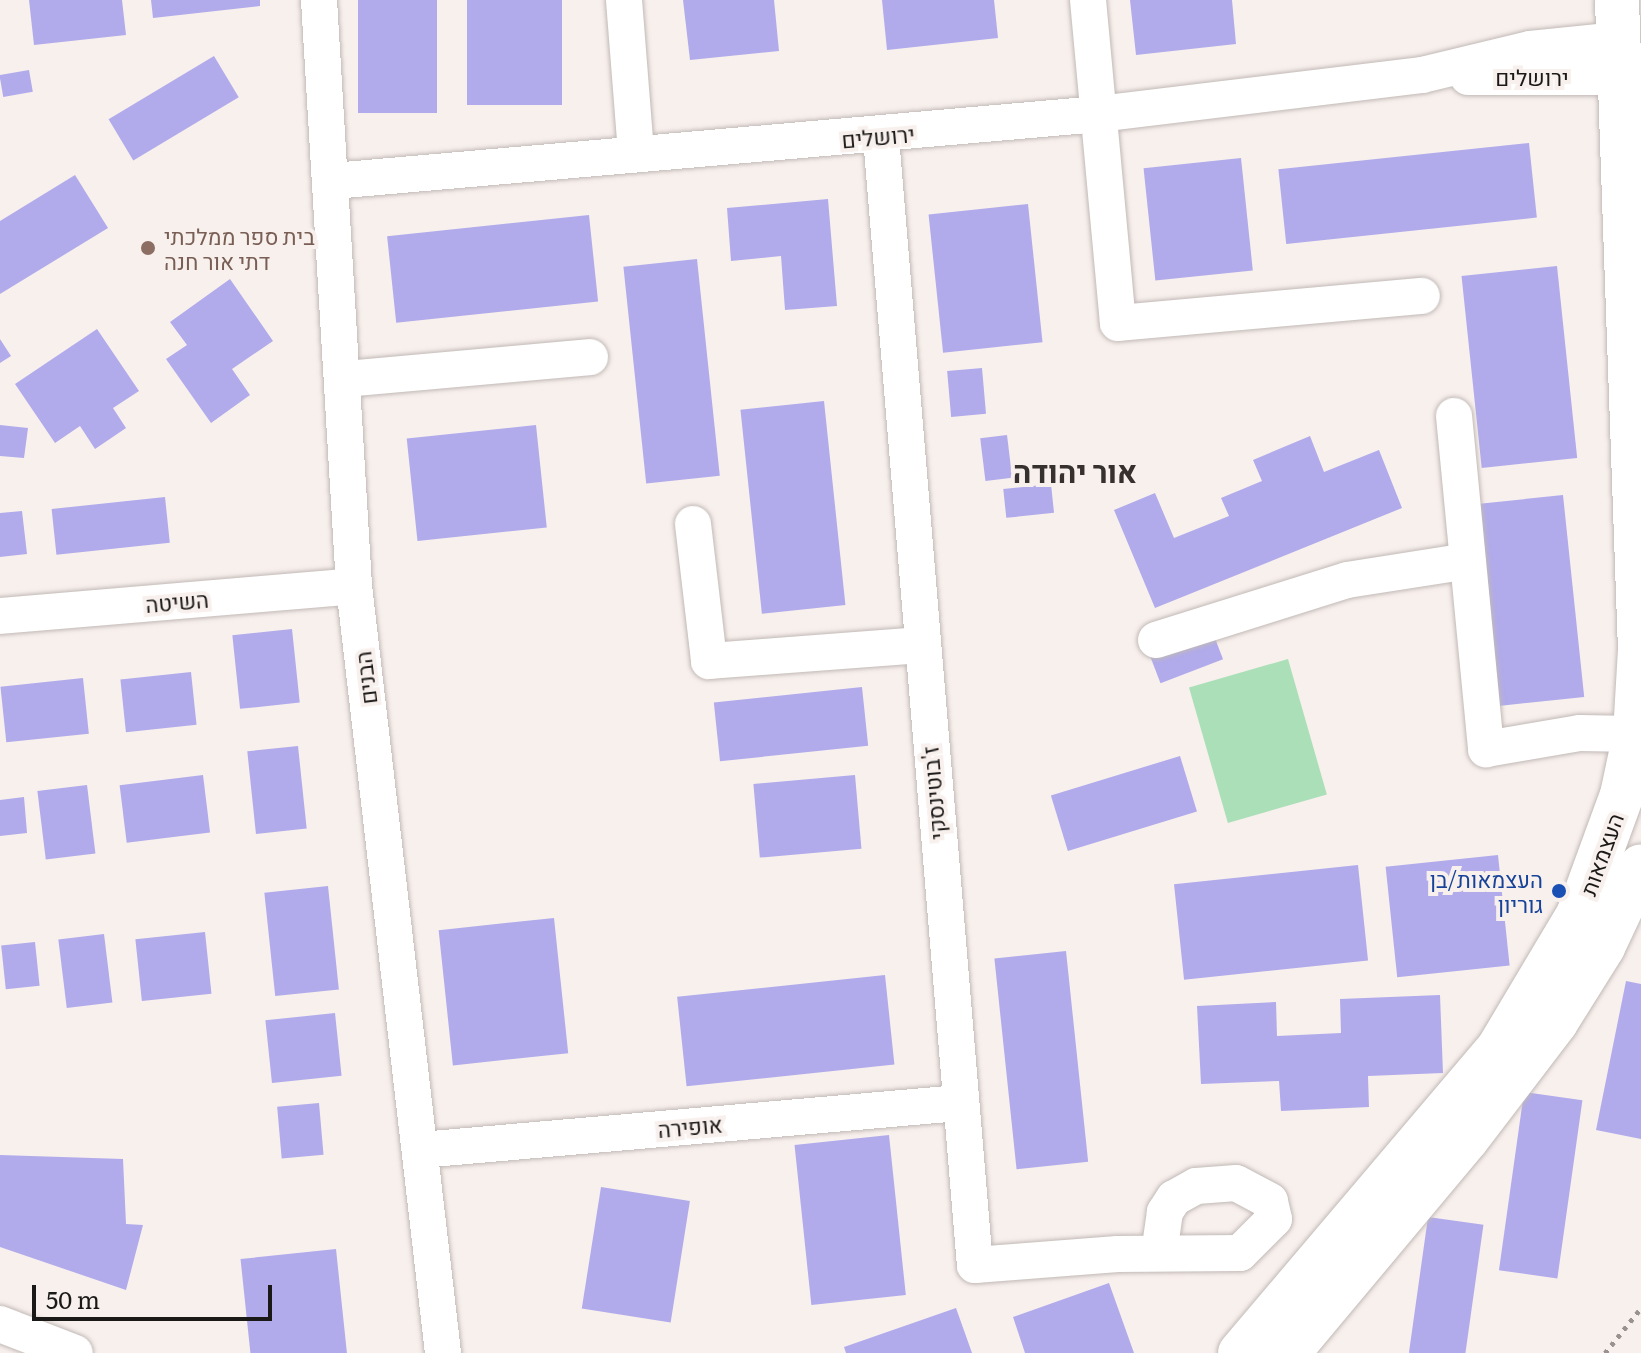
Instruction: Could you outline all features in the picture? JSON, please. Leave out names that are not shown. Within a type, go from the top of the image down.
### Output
[{"type":"main road","name":"העצמאות","points":[[1240,1353],[1498,1049],[1538,988],[1603,853],[1635,734],[1639,595],[1624,46]]},
{"type":"main road","name":"העצמאות","points":[[1288,1353],[1467,1139],[1556,1022],[1603,947],[1641,866]]},
{"type":"street","name":"הבנים","points":[[319,0],[345,379],[354,586],[443,1353]]},
{"type":"street","points":[[624,0],[636,154]]},
{"type":"street","points":[[1088,0],[1118,323],[1422,296]]},
{"type":"street","name":"ירושלים","points":[[333,181],[636,154],[881,137],[1422,75],[1530,49],[1624,46]]},
{"type":"street","name":"ז'בוטינסקי","points":[[881,137],[920,645],[975,1265],[1159,1253]]},
{"type":"street","points":[[345,379],[590,357]]},
{"type":"street","points":[[1454,416],[1486,749],[1580,733],[1635,734]]},
{"type":"street","points":[[693,524],[709,661],[920,645]]},
{"type":"street","points":[[1156,640],[1347,580],[1468,561]]},
{"type":"street","name":"השיטה","points":[[0,616],[354,586]]},
{"type":"street","name":"אופירה","points":[[421,1150],[959,1103]]},
{"type":"street","points":[[0,1324],[75,1353]]},
{"type":"path","points":[[1605,1353],[1641,1308]]},
{"type":"green space","points":[[1288,659],[1327,795],[1228,823],[1189,687]]},
{"type":"building","points":[[29,0],[122,0],[126,35],[34,45]]},
{"type":"building","points":[[151,0],[260,0],[260,6],[153,18]]},
{"type":"building","points":[[358,0],[437,0],[437,113],[358,113]]},
{"type":"building","points":[[467,0],[562,0],[562,105],[467,105]]},
{"type":"building","points":[[683,0],[774,0],[779,51],[690,60]]},
{"type":"building","points":[[882,0],[994,0],[998,38],[887,50]]},
{"type":"building","points":[[1130,0],[1232,0],[1236,44],[1136,55]]},
{"type":"building","points":[[214,56],[239,97],[133,160],[109,119]]},
{"type":"building","points":[[29,70],[33,92],[3,97],[0,75]]},
{"type":"building","points":[[1529,143],[1537,218],[1286,244],[1278,169]]},
{"type":"building","points":[[1241,158],[1253,270],[1155,281],[1144,168]]},
{"type":"building","points":[[75,175],[108,228],[0,294],[0,221]]},
{"type":"building","points":[[828,199],[837,306],[785,310],[781,256],[731,261],[727,208]]},
{"type":"building","points":[[1028,204],[1043,342],[943,353],[929,214]]},
{"type":"building","points":[[589,215],[598,302],[396,323],[387,236]]},
{"type":"building","points":[[697,259],[720,476],[646,484],[623,267]]},
{"type":"building","points":[[1557,266],[1577,458],[1482,468],[1462,276]]},
{"type":"building","points":[[230,279],[273,341],[232,369],[250,395],[211,423],[166,359],[187,345],[170,322]]},
{"type":"building","points":[[97,329],[139,391],[113,408],[126,428],[95,449],[80,426],[55,443],[15,384]]},
{"type":"building","points":[[0,339],[11,356],[0,363]]},
{"type":"building","points":[[982,368],[986,414],[951,417],[947,371]]},
{"type":"building","points":[[824,401],[845,605],[762,614],[740,410]]},
{"type":"building","points":[[0,425],[28,428],[24,458],[0,456]]},
{"type":"building","points":[[536,425],[547,527],[417,541],[407,439]]},
{"type":"building","points":[[1007,435],[1012,478],[985,481],[980,438]]},
{"type":"building","points":[[1310,436],[1324,472],[1379,450],[1402,508],[1155,608],[1114,510],[1155,493],[1174,538],[1229,516],[1221,498],[1262,481],[1253,460]]},
{"type":"building","points":[[1051,484],[1054,513],[1006,518],[1003,489]]},
{"type":"building","points":[[1563,495],[1584,697],[1499,706],[1477,504]]},
{"type":"building","points":[[165,497],[170,543],[56,555],[52,509]]},
{"type":"building","points":[[22,511],[27,554],[0,557],[0,513]]},
{"type":"building","points":[[292,629],[300,703],[240,709],[232,635]]},
{"type":"building","points":[[1213,633],[1223,659],[1160,683],[1150,657]]},
{"type":"building","points":[[191,672],[197,725],[126,732],[120,679]]},
{"type":"building","points":[[83,678],[89,734],[6,742],[0,687]]},
{"type":"building","points":[[862,687],[868,746],[720,761],[714,703]]},
{"type":"building","points":[[298,746],[307,829],[256,834],[247,751]]},
{"type":"building","points":[[1180,756],[1197,811],[1068,851],[1051,795]]},
{"type":"building","points":[[203,775],[210,833],[127,843],[120,785]]},
{"type":"building","points":[[855,775],[861,849],[760,858],[753,784]]},
{"type":"building","points":[[87,785],[95,853],[46,860],[37,791]]},
{"type":"building","points":[[24,797],[27,833],[0,836],[0,800]]},
{"type":"building","points":[[1498,855],[1510,965],[1397,977],[1386,867]]},
{"type":"building","points":[[1358,865],[1368,960],[1184,980],[1174,884]]},
{"type":"building","points":[[328,886],[339,989],[275,996],[264,893]]},
{"type":"building","points":[[554,918],[568,1053],[453,1065],[439,930]]},
{"type":"building","points":[[205,932],[211,994],[142,1001],[135,939]]},
{"type":"building","points":[[104,934],[112,1002],[67,1008],[58,940]]},
{"type":"building","points":[[35,942],[40,986],[6,989],[1,946]]},
{"type":"building","points":[[1066,951],[1088,1162],[1017,1169],[994,959]]},
{"type":"building","points":[[885,975],[894,1065],[687,1086],[677,997]]},
{"type":"building","points":[[1626,981],[1641,984],[1641,1139],[1596,1130]]},
{"type":"building","points":[[1440,995],[1443,1073],[1368,1076],[1369,1107],[1281,1111],[1279,1081],[1201,1084],[1197,1006],[1276,1002],[1277,1036],[1341,1033],[1340,999]]},
{"type":"building","points":[[335,1013],[342,1076],[272,1083],[265,1020]]},
{"type":"building","points":[[1524,1092],[1582,1100],[1557,1278],[1499,1270]]},
{"type":"building","points":[[319,1103],[324,1155],[282,1158],[277,1107]]},
{"type":"building","points":[[889,1135],[906,1295],[811,1305],[795,1145]]},
{"type":"building","points":[[0,1155],[123,1159],[126,1224],[143,1225],[126,1290],[0,1247]]},
{"type":"building","points":[[601,1187],[690,1201],[671,1323],[582,1308]]},
{"type":"building","points":[[1428,1217],[1483,1225],[1465,1353],[1409,1353]]},
{"type":"building","points":[[336,1249],[347,1353],[250,1353],[241,1259]]},
{"type":"building","points":[[1109,1283],[1134,1353],[1025,1353],[1013,1317]]},
{"type":"building","points":[[956,1308],[972,1353],[846,1353],[844,1347]]},
{"type":"place","name":"בית ספר ממלכתי דתי אור חנה","points":[[148,248]]},
{"type":"place","name":"העצמאות/בן גוריון","points":[[1559,891]]},
{"type":"district","name":"אור יהודה","points":[[1075,470]]}]
